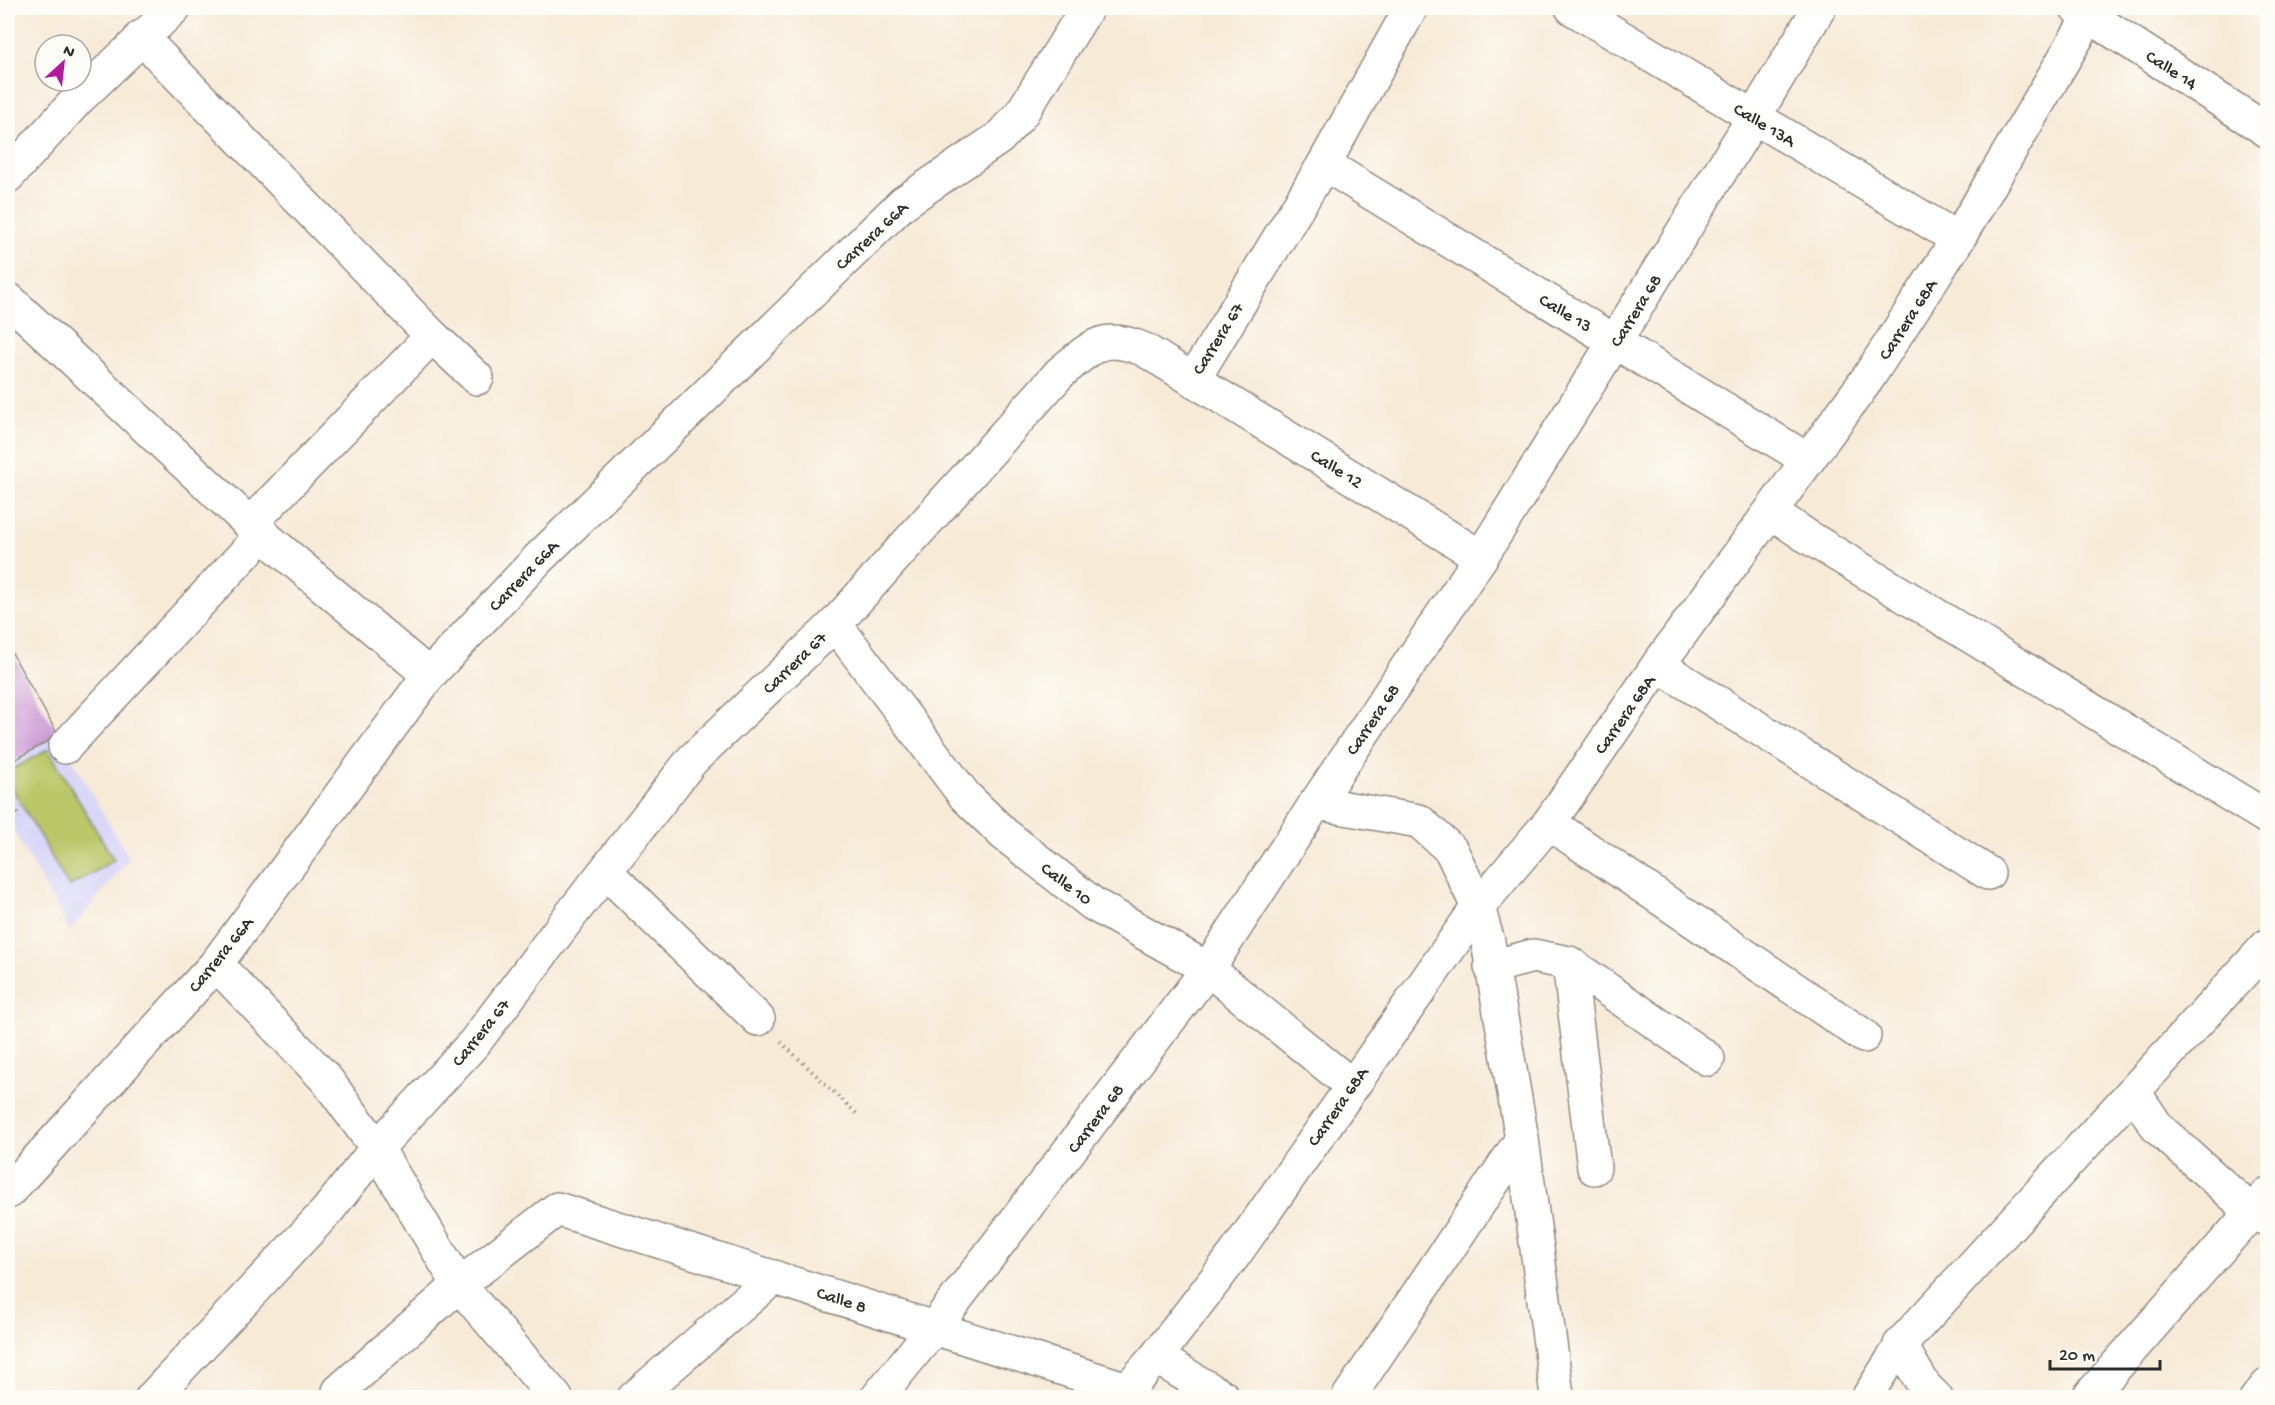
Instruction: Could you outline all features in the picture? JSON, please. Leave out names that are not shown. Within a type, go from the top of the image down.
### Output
[{"type":"street","points":[[8,176],[78,99],[174,8]]},
{"type":"street","name":"Carrera 66A","points":[[8,1192],[216,964],[429,675],[537,559],[903,203],[999,138],[1020,114],[1087,8]]},
{"type":"street","name":"Carrera 67","points":[[152,1398],[328,1210],[377,1148],[475,1042],[692,760],[835,624],[1060,373],[1084,353],[1106,340],[1125,342],[1145,350],[1193,380],[1324,164],[1411,8]]},
{"type":"street","name":"Calle 13A","points":[[1572,8],[1958,239]]},
{"type":"street","name":"Carrera 68","points":[[877,1398],[933,1329],[1208,969],[1481,557],[1819,8]]},
{"type":"street","name":"Calle 14","points":[[2087,10],[2268,131]]},
{"type":"street","name":"Carrera 68A","points":[[1123,1393],[1156,1357],[1235,1254],[1351,1085],[1478,907],[1549,823],[1658,665],[1868,378],[1958,239],[2087,10]]},
{"type":"street","points":[[141,37],[432,336],[477,378]]},
{"type":"street","name":"Calle 13","points":[[1324,164],[1808,460]]},
{"type":"street","points":[[8,299],[256,529],[429,675]]},
{"type":"street","points":[[65,747],[256,529],[432,336]]},
{"type":"street","name":"Calle 12","points":[[1193,380],[1481,557]]},
{"type":"street","points":[[1771,512],[2268,818]]},
{"type":"street","name":"Calle 10","points":[[835,624],[965,796],[1004,834],[1093,904],[1208,969],[1351,1085]]},
{"type":"street","points":[[1658,665],[1988,873]]},
{"type":"street","points":[[1316,803],[1419,821],[1451,850],[1478,907],[1488,942],[1522,1139],[1557,1395],[1555,1398]]},
{"type":"street","points":[[1549,823],[1864,1036]]},
{"type":"street","points":[[606,872],[758,1019]]},
{"type":"street","points":[[1866,1398],[1900,1345],[2268,945]]},
{"type":"street","points":[[1491,967],[1533,956],[1569,963],[1708,1059]]},
{"type":"street","points":[[1569,963],[1594,1168]]},
{"type":"street","points":[[216,964],[326,1079],[377,1148],[459,1285],[556,1398]]},
{"type":"street","points":[[2088,1398],[2262,1209],[2158,1128],[2133,1092]]},
{"type":"street","points":[[1348,1398],[1522,1139]]},
{"type":"street","name":"Calle 8","points":[[459,1285],[557,1209],[774,1277],[1123,1393]]},
{"type":"street","points":[[634,1398],[774,1277]]},
{"type":"street","points":[[345,1398],[339,1391],[459,1285]]},
{"type":"street","points":[[1900,1345],[1925,1387],[1936,1398]]},
{"type":"street","points":[[1156,1357],[1224,1398]]},
{"type":"street","points":[[2257,1398],[2268,1385]]},
{"type":"path","points":[[8,797],[20,818]]},
{"type":"path","points":[[758,1019],[857,1114]]},
{"type":"shaded area","points":[[8,646],[129,859],[70,931],[8,821]]},
{"type":"green space","points":[[48,749],[114,860],[69,887],[8,781],[8,772]]},
{"type":"building","points":[[8,646],[58,735],[15,760],[8,747]]}]
